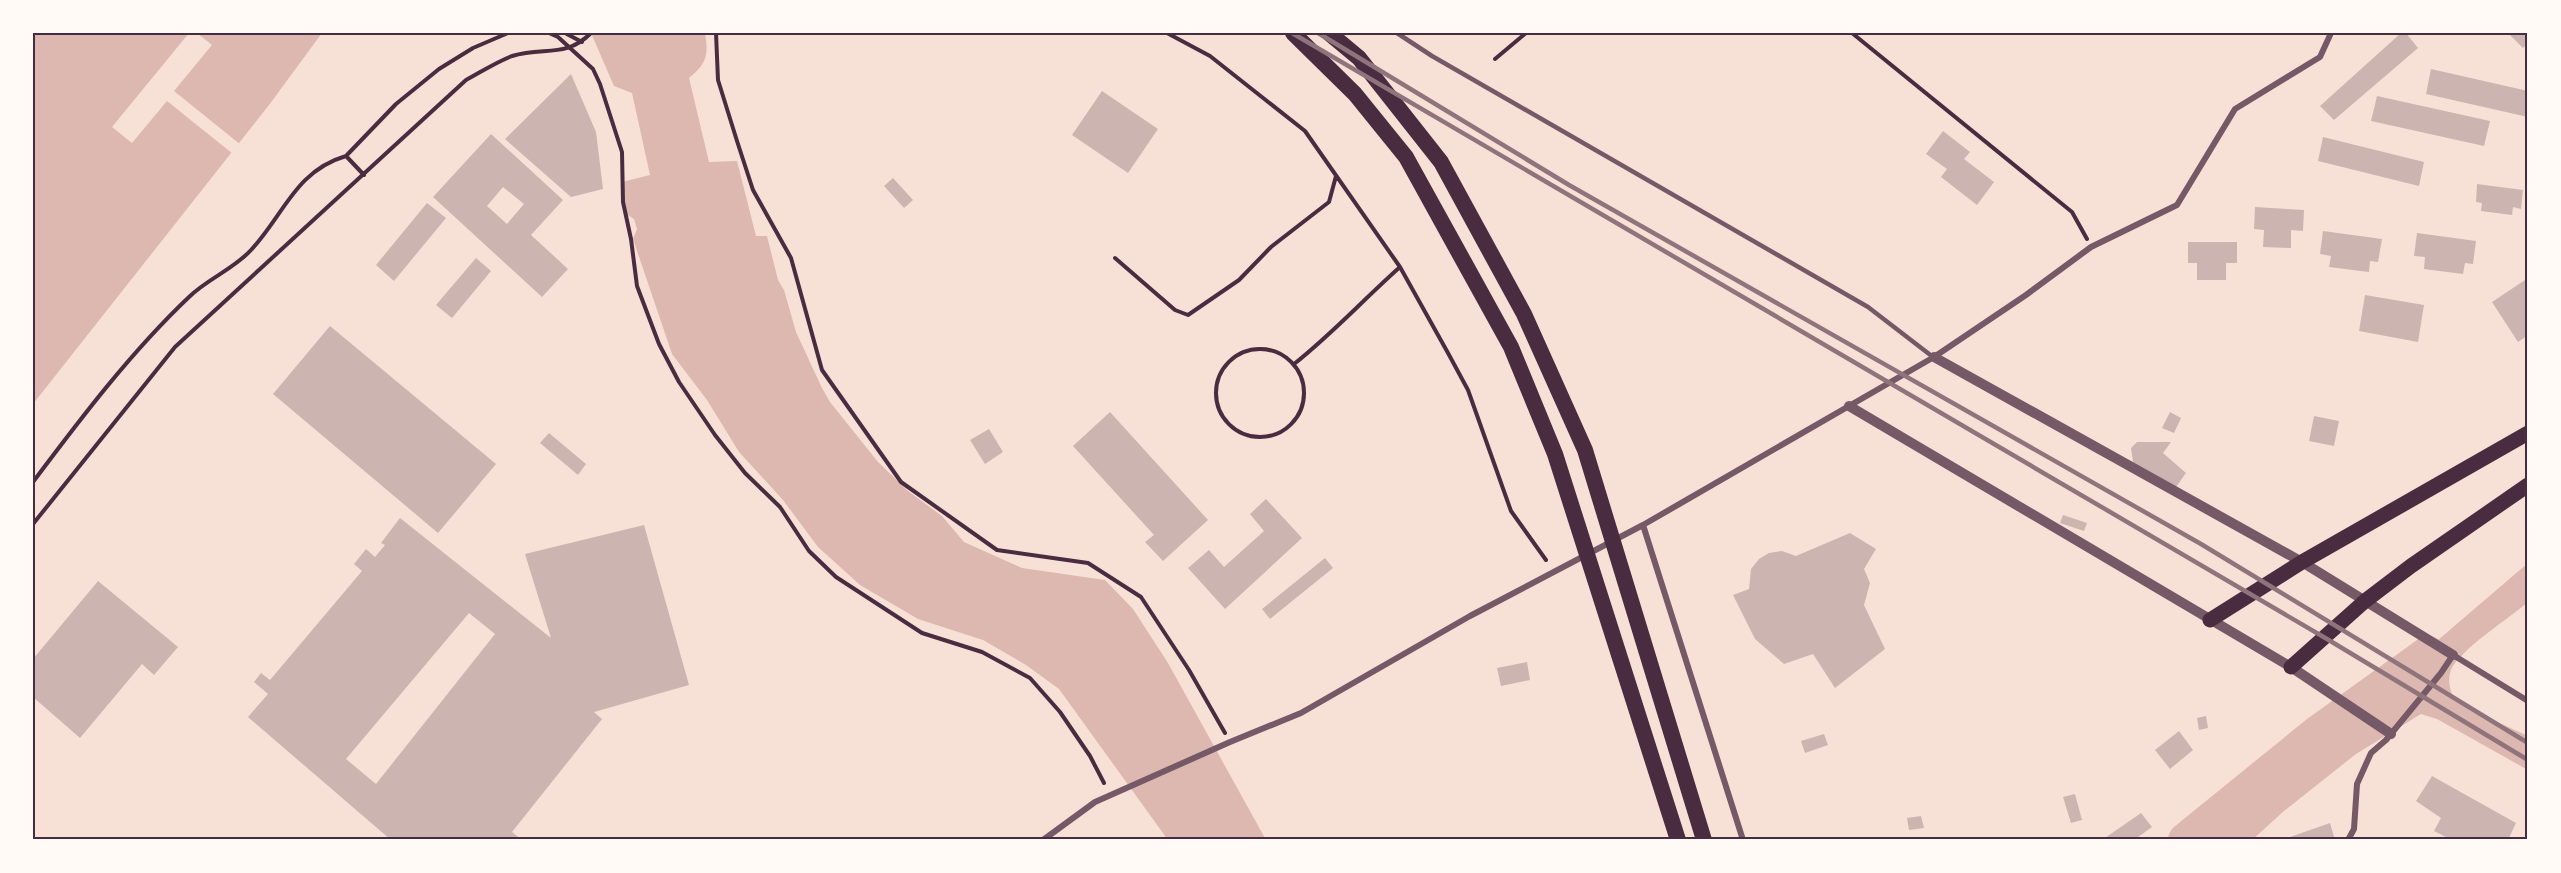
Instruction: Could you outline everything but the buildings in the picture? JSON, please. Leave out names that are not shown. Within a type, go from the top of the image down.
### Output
[{"type":"highway","points":[[1293,33],[1355,94],[1406,157],[1511,347],[1555,454],[1678,840]]},
{"type":"highway","points":[[1329,33],[1359,58],[1441,162],[1524,314],[1585,450],[1704,840]]},
{"type":"main road","points":[[2210,620],[2302,562],[2528,433]]},
{"type":"main road","points":[[2291,668],[2371,604],[2411,566],[2528,485]]},
{"type":"street","points":[[1043,840],[1095,802],[1301,713],[1470,616],[1643,525],[1934,357],[2026,295],[2091,247],[2177,205],[2235,109],[2320,57],[2331,33]]},
{"type":"street","points":[[1934,357],[2302,562],[2528,701]]},
{"type":"street","points":[[1850,406],[2291,668],[2390,733]]},
{"type":"street","points":[[1643,525],[1743,840]]},
{"type":"street","points":[[2348,840],[2354,829],[2357,784],[2371,753],[2441,673],[2453,655]]},
{"type":"lane","points":[[1397,33],[1432,56],[1868,307],[1934,357]]},
{"type":"path","points":[[33,482],[82,417],[190,296],[250,251],[306,177],[331,160],[346,156],[396,104],[439,69],[473,48],[508,33]]},
{"type":"path","points":[[549,33],[558,37],[593,69],[600,84],[622,152],[623,202],[631,239],[637,286],[659,344],[679,382],[715,435],[745,473],[780,507],[809,551],[836,577],[922,633],[982,652],[1030,678],[1060,712],[1090,756],[1104,783]]},
{"type":"path","points":[[565,33],[582,42]]},
{"type":"path","points":[[33,524],[175,347],[466,80],[510,57],[528,52],[570,49],[591,33]]},
{"type":"path","points":[[716,33],[718,80],[737,141],[753,190],[791,258],[822,370],[901,482],[997,550],[1088,563],[1141,597],[1189,670],[1230,742]]},
{"type":"path","points":[[1167,33],[1210,56],[1305,131],[1400,267],[1468,390],[1511,512],[1546,560]]},
{"type":"path","points":[[1495,59],[1526,33]]},
{"type":"path","points":[[1852,33],[2073,212],[2091,247]]},
{"type":"path","points":[[346,156],[364,175]]},
{"type":"path","points":[[1115,258],[1175,310],[1188,315],[1239,280],[1270,247],[1329,202],[1336,176]]},
{"type":"path","points":[[1294,364],[1329,336],[1360,302],[1400,267]]},
{"type":"path","points":[[1270,349],[1283,355],[1294,364],[1302,376],[1305,391],[1303,406],[1296,419],[1286,430],[1272,436],[1257,437],[1243,433],[1230,425],[1221,414],[1216,400],[1216,386],[1221,372],[1229,361],[1241,352],[1270,349]]},
{"type":"shaded area","points":[[33,33],[322,33],[269,105],[33,404]]},
{"type":"shaded area","points":[[591,33],[705,33],[707,48],[705,59],[689,78],[709,162],[737,161],[756,236],[767,236],[778,280],[784,290],[796,332],[830,402],[878,462],[908,491],[942,516],[964,542],[1022,568],[1105,580],[1133,609],[1168,663],[1266,840],[1168,840],[1059,689],[1026,665],[983,640],[918,619],[860,585],[818,547],[783,500],[739,452],[707,400],[672,354],[633,239],[637,229],[634,219],[626,214],[622,182],[650,175],[632,93],[614,86]]},
{"type":"shaded area","points":[[2528,563],[2528,602],[2468,649],[2453,666],[2449,679],[2450,688],[2457,701],[2528,736],[2528,770],[2437,719],[2421,714],[2356,754],[2284,811],[2252,840],[2201,840],[2243,807]]},
{"type":"pier","points":[[189,33],[197,33],[212,45],[174,91],[241,145],[233,154],[167,101],[132,143],[112,127]]},
{"type":"waterway","points":[[2185,840],[2318,732],[2428,653]]},
{"type":"railway","points":[[1292,33],[2327,639],[2528,760]]},
{"type":"railway","points":[[1318,33],[1569,185],[2201,544],[2528,743]]}]
